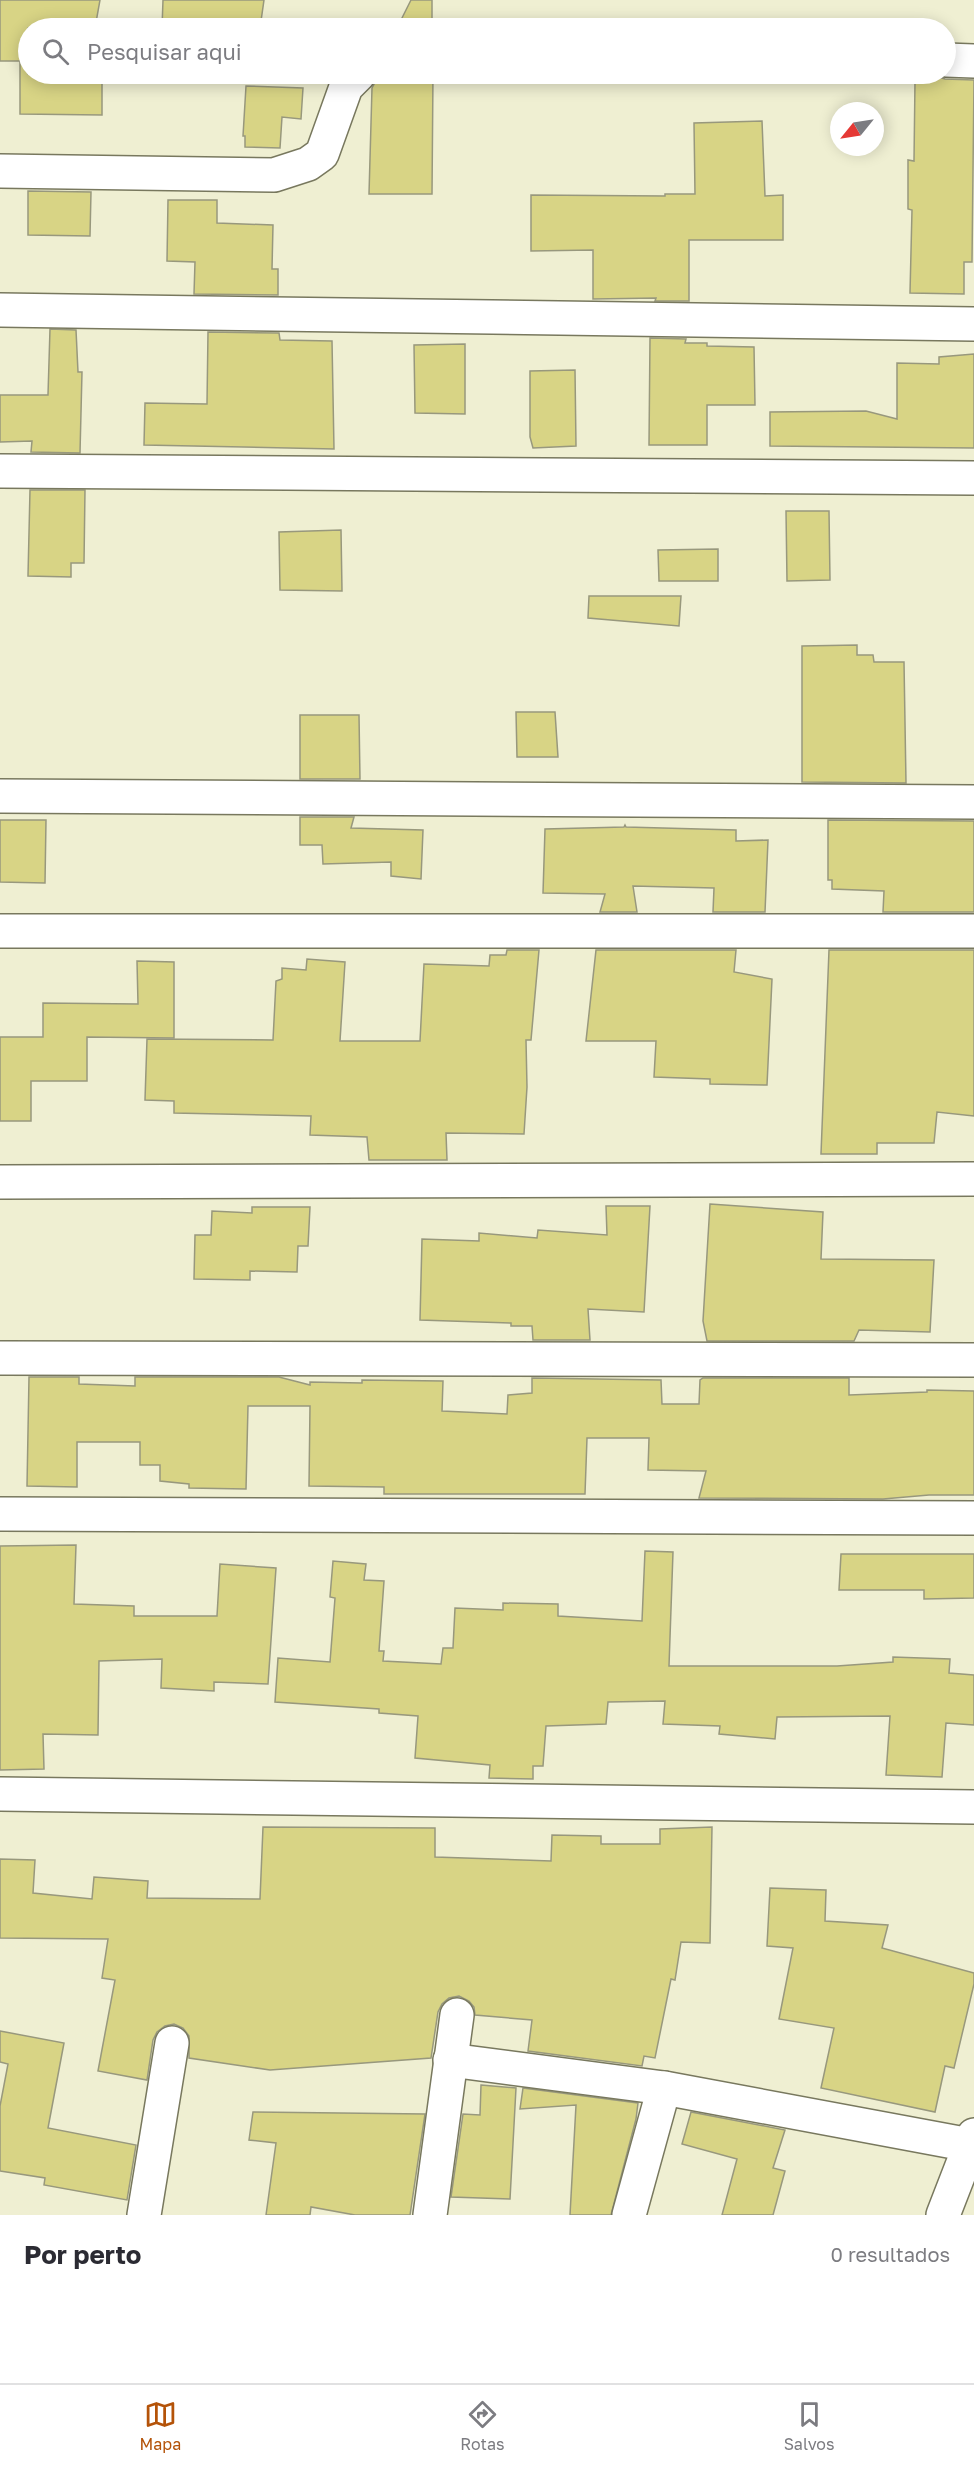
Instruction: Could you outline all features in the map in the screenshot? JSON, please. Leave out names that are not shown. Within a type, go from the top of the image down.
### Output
[{"type":"street","points":[[956,60],[974,61]]},
{"type":"street","points":[[0,171],[274,175],[291,171],[308,164],[322,154],[349,84]]},
{"type":"street","points":[[0,310],[974,324]]},
{"type":"street","points":[[0,471],[974,478]]},
{"type":"street","points":[[0,796],[974,802]]},
{"type":"street","points":[[0,931],[974,931]]},
{"type":"street","points":[[0,1182],[974,1179]]},
{"type":"street","points":[[0,1358],[974,1360]]},
{"type":"street","points":[[0,1514],[974,1518]]},
{"type":"street","points":[[0,1794],[974,1807]]},
{"type":"street","points":[[430,2215],[457,2015]]},
{"type":"street","points":[[144,2215],[172,2043]]},
{"type":"street","points":[[450,2060],[664,2088],[972,2140],[942,2215]]},
{"type":"street","points":[[629,2215],[664,2088]]},
{"type":"building","points":[[0,0],[100,0],[97,18],[18,18],[18,61],[0,61]]},
{"type":"building","points":[[163,0],[264,0],[261,18],[162,18]]},
{"type":"building","points":[[411,0],[432,0],[432,18],[402,18]]},
{"type":"building","points":[[956,79],[974,80],[972,262],[964,262],[964,294],[910,293],[912,210],[908,209],[908,160],[914,161],[915,84],[956,84]]},
{"type":"building","points":[[20,84],[102,84],[102,115],[20,114]]},
{"type":"building","points":[[374,84],[433,84],[432,194],[369,194],[372,88]]},
{"type":"building","points":[[246,86],[303,88],[301,119],[282,117],[280,148],[245,147],[245,136],[243,136]]},
{"type":"building","points":[[762,121],[765,196],[783,195],[783,240],[689,240],[689,301],[655,301],[656,298],[593,299],[593,250],[531,251],[531,195],[665,196],[665,194],[695,194],[694,123]]},
{"type":"building","points":[[28,191],[91,192],[90,236],[28,235]]},
{"type":"building","points":[[168,200],[217,200],[217,223],[273,225],[272,269],[278,269],[278,295],[194,294],[195,262],[167,261]]},
{"type":"building","points":[[50,329],[76,330],[78,372],[82,372],[80,453],[31,452],[32,441],[0,442],[0,395],[48,395]]},
{"type":"building","points":[[208,332],[279,333],[280,340],[332,341],[334,449],[144,445],[145,403],[207,404]]},
{"type":"building","points":[[650,338],[686,339],[685,343],[707,343],[707,346],[754,347],[755,405],[707,405],[707,445],[649,445]]},
{"type":"building","points":[[465,344],[465,414],[415,413],[414,345]]},
{"type":"building","points":[[974,354],[974,448],[770,446],[770,412],[866,411],[897,419],[897,363],[939,364],[939,357]]},
{"type":"building","points":[[575,370],[576,446],[533,448],[530,437],[530,371]]},
{"type":"building","points":[[30,490],[85,490],[84,563],[71,563],[71,577],[28,576]]},
{"type":"building","points":[[786,511],[829,511],[830,580],[787,581]]},
{"type":"building","points":[[341,530],[342,591],[280,590],[279,532]]},
{"type":"building","points":[[718,549],[718,581],[659,581],[658,550]]},
{"type":"building","points":[[589,596],[681,596],[679,626],[588,618]]},
{"type":"building","points":[[857,645],[857,655],[873,655],[874,662],[904,662],[906,783],[802,782],[802,646]]},
{"type":"building","points":[[516,712],[555,712],[558,757],[517,757]]},
{"type":"building","points":[[300,715],[359,715],[360,779],[300,779]]},
{"type":"building","points":[[300,817],[354,817],[351,828],[423,830],[421,879],[391,876],[391,862],[323,864],[322,845],[300,845]]},
{"type":"building","points":[[0,820],[46,820],[45,883],[0,882]]},
{"type":"building","points":[[828,820],[974,821],[974,912],[883,912],[884,891],[832,889],[832,880],[828,880]]},
{"type":"building","points":[[625,825],[626,827],[736,830],[736,841],[768,840],[765,912],[713,912],[714,888],[633,886],[637,912],[600,912],[605,894],[543,893],[545,829],[624,827]]},
{"type":"building","points":[[507,950],[539,950],[531,1040],[526,1040],[527,1087],[524,1134],[446,1133],[447,1160],[369,1160],[367,1137],[310,1135],[311,1116],[174,1113],[174,1101],[145,1100],[147,1039],[273,1040],[276,981],[282,979],[282,968],[306,970],[307,959],[345,962],[340,1041],[420,1041],[424,964],[489,966],[490,955],[506,955]]},
{"type":"building","points":[[596,950],[736,950],[734,972],[772,979],[767,1085],[710,1084],[710,1079],[654,1077],[656,1041],[586,1041]]},
{"type":"building","points":[[829,950],[974,950],[974,1116],[937,1112],[934,1143],[877,1143],[877,1154],[821,1154]]},
{"type":"building","points":[[137,961],[174,962],[174,1038],[87,1037],[87,1081],[31,1081],[31,1121],[0,1121],[0,1037],[43,1037],[43,1003],[138,1004]]},
{"type":"building","points":[[710,1204],[823,1212],[821,1259],[934,1260],[930,1332],[859,1330],[854,1341],[707,1341],[703,1321]]},
{"type":"building","points":[[606,1206],[650,1206],[644,1312],[588,1309],[590,1340],[533,1340],[532,1326],[511,1326],[511,1323],[420,1320],[422,1239],[479,1241],[479,1233],[537,1238],[538,1230],[607,1235]]},
{"type":"building","points":[[252,1207],[310,1207],[308,1246],[298,1246],[297,1272],[250,1271],[250,1280],[194,1279],[195,1235],[211,1235],[212,1211],[252,1213]]},
{"type":"building","points":[[29,1377],[79,1377],[79,1384],[135,1386],[135,1377],[279,1377],[310,1385],[310,1382],[362,1383],[362,1380],[443,1381],[442,1411],[507,1414],[508,1395],[532,1393],[532,1378],[661,1380],[662,1404],[699,1404],[700,1380],[703,1378],[849,1378],[849,1395],[927,1392],[927,1390],[974,1391],[974,1495],[929,1495],[883,1499],[699,1498],[706,1471],[648,1470],[649,1438],[587,1438],[585,1494],[384,1494],[384,1487],[309,1486],[310,1406],[248,1406],[246,1489],[189,1488],[189,1484],[160,1481],[160,1465],[140,1465],[140,1442],[77,1442],[77,1487],[27,1486]]},
{"type":"building","points":[[76,1545],[74,1604],[134,1606],[134,1616],[217,1616],[220,1564],[276,1568],[268,1684],[214,1682],[214,1691],[161,1688],[162,1659],[99,1661],[98,1735],[43,1734],[44,1769],[0,1770],[0,1546]]},
{"type":"building","points":[[645,1551],[673,1552],[669,1666],[837,1666],[893,1662],[893,1657],[950,1659],[949,1673],[974,1675],[974,1725],[946,1723],[942,1777],[886,1775],[890,1716],[777,1717],[775,1739],[719,1734],[720,1726],[663,1724],[665,1701],[608,1702],[606,1724],[546,1726],[543,1766],[533,1766],[533,1779],[489,1778],[490,1765],[415,1758],[418,1716],[379,1713],[379,1709],[275,1702],[278,1658],[330,1662],[335,1598],[330,1597],[333,1561],[366,1564],[364,1580],[384,1581],[379,1651],[384,1651],[383,1661],[441,1664],[443,1648],[453,1648],[455,1608],[503,1610],[503,1603],[558,1604],[558,1616],[642,1621]]},
{"type":"building","points":[[841,1554],[974,1554],[974,1598],[924,1599],[924,1590],[839,1590]]},
{"type":"building","points":[[263,1827],[435,1828],[435,1857],[551,1861],[552,1835],[601,1836],[601,1844],[660,1844],[660,1829],[712,1827],[710,1943],[681,1942],[675,1980],[671,1979],[655,2058],[644,2056],[642,2066],[528,2051],[532,2020],[475,2015],[474,2007],[469,2001],[459,1996],[449,1998],[438,2012],[431,2058],[270,2070],[189,2058],[189,2036],[183,2028],[174,2024],[165,2026],[157,2032],[153,2040],[147,2080],[98,2071],[115,1980],[102,1978],[108,1939],[0,1938],[0,1859],[35,1860],[33,1893],[92,1899],[94,1877],[148,1881],[147,1898],[260,1899]]},
{"type":"building","points":[[770,1888],[826,1890],[825,1921],[888,1925],[882,1948],[974,1973],[974,1984],[954,2068],[945,2066],[935,2112],[821,2088],[834,2028],[779,2019],[793,1948],[767,1946]]},
{"type":"building","points":[[0,2031],[64,2043],[48,2128],[136,2145],[127,2200],[44,2185],[45,2178],[0,2171],[0,2106],[8,2064],[0,2062]]},
{"type":"building","points":[[481,2085],[516,2088],[510,2199],[451,2197],[463,2114],[480,2115]]},
{"type":"building","points":[[523,2088],[638,2103],[636,2119],[611,2215],[570,2215],[576,2105],[520,2109]]},
{"type":"building","points":[[253,2112],[425,2114],[410,2215],[355,2215],[311,2207],[310,2215],[266,2215],[276,2143],[249,2140]]},
{"type":"building","points":[[691,2112],[785,2130],[773,2168],[785,2171],[773,2215],[722,2215],[737,2159],[682,2144]]}]
